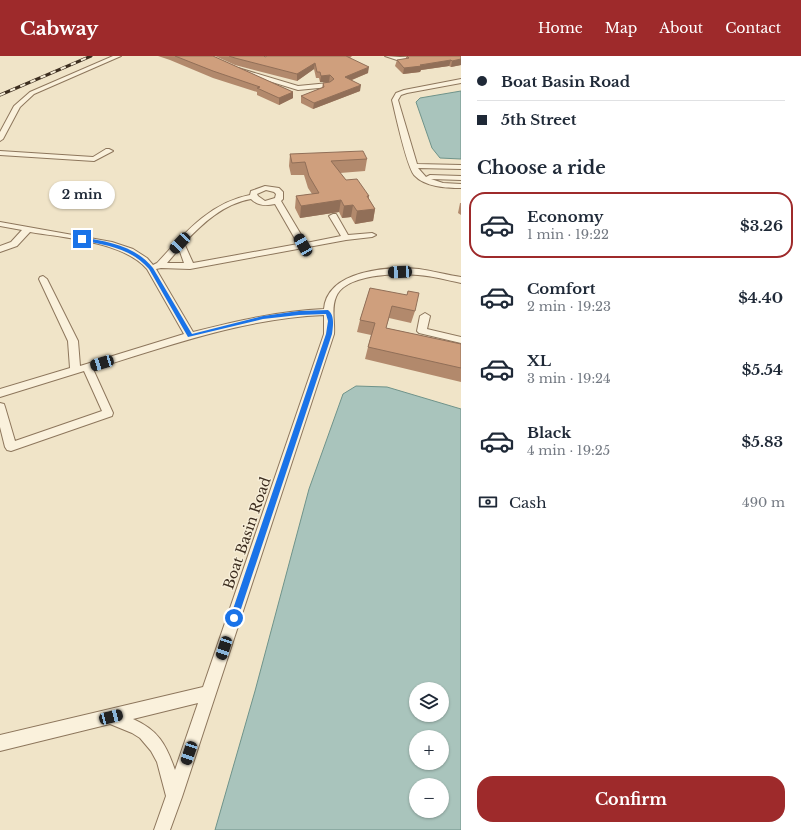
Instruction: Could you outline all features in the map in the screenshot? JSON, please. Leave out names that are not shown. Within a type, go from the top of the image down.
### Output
[{"type":"street","points":[[0,139],[20,101],[32,92],[118,56]]},
{"type":"street","points":[[388,56],[400,59],[422,56]]},
{"type":"street","points":[[231,67],[298,88],[330,85]]},
{"type":"street","points":[[461,81],[406,91],[398,94],[396,97],[416,171],[422,177],[443,185],[461,186]]},
{"type":"street","points":[[0,153],[94,159],[109,152]]},
{"type":"street","points":[[414,166],[461,167]]},
{"type":"street","points":[[422,177],[461,178]]},
{"type":"street","points":[[265,188],[273,189],[280,194],[277,201],[270,203],[256,200],[254,196],[254,193],[258,190],[265,188]]},
{"type":"street","points":[[160,265],[204,218],[215,210],[243,197],[254,196]]},
{"type":"street","points":[[277,201],[303,245]]},
{"type":"street","points":[[332,216],[346,238]]},
{"type":"street","points":[[0,224],[109,244],[130,251],[144,260],[151,268],[190,336]]},
{"type":"street","points":[[0,249],[14,244],[28,229]]},
{"type":"street","points":[[151,268],[160,265],[190,266],[303,245],[346,238],[372,236]]},
{"type":"street","points":[[180,243],[190,266]]},
{"type":"street","points":[[0,394],[190,336],[263,318],[299,313],[328,312],[334,292],[341,285],[359,277],[380,273],[418,272],[461,280]]},
{"type":"street","points":[[43,279],[73,341],[75,371]]},
{"type":"street","name":"Boat Basin Road","points":[[162,830],[329,334],[331,321],[328,312]]},
{"type":"street","points":[[425,316],[422,331],[461,340]]},
{"type":"street","points":[[0,407],[11,447],[108,414],[87,367]]},
{"type":"street","points":[[0,743],[209,693]]},
{"type":"street","points":[[111,717],[145,733],[159,750],[174,798]]},
{"type":"water","points":[[461,91],[461,159],[440,158],[432,148],[416,102],[420,98]]},
{"type":"water","points":[[356,386],[387,387],[461,409],[461,830],[215,830],[255,691],[309,489],[343,394]]},
{"type":"building","points":[[175,56],[213,56],[293,92],[279,98],[257,88],[260,87]]},
{"type":"building","points":[[229,56],[346,56],[369,67],[345,77],[361,85],[314,103],[301,96],[324,87],[323,83],[330,82],[334,79],[330,75],[321,76],[320,72],[317,72],[315,63],[297,74]]},
{"type":"building","points":[[407,56],[461,56],[461,59],[404,68],[397,60],[409,58]]},
{"type":"building","points":[[363,151],[367,159],[331,161],[346,180],[357,179],[369,196],[367,196],[375,209],[357,211],[353,205],[344,206],[341,200],[301,206],[296,196],[319,193],[309,176],[305,162],[292,163],[290,154]]},
{"type":"building","points":[[370,288],[407,295],[408,291],[419,293],[415,311],[392,306],[386,328],[461,344],[461,368],[368,347],[375,323],[360,320]]},
{"type":"railway","points":[[0,95],[91,56]]},
{"type":"route","points":[[82,239],[109,244],[130,251],[144,260],[151,268],[190,336],[263,318],[299,313],[328,312],[331,321],[329,334],[234,618]]}]
